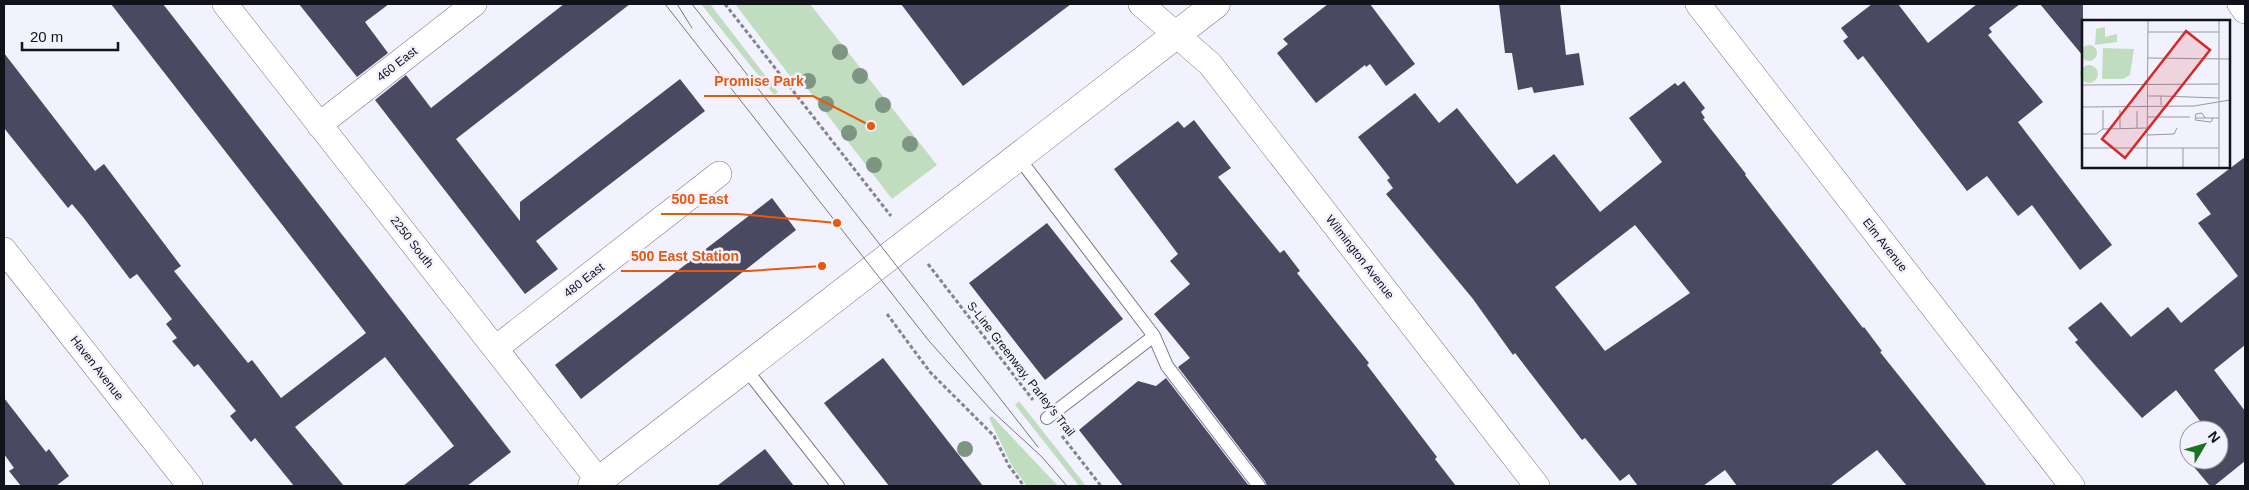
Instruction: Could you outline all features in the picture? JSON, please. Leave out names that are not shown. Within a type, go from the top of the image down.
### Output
[{"type":"street","name":"2250 South","points":[[225,4],[496,348],[596,483]]},
{"type":"street","name":"460 East","points":[[320,125],[474,4]]},
{"type":"street","name":"Wilmington Avenue","points":[[1141,4],[1210,64],[1537,486]]},
{"type":"street","points":[[596,483],[1216,4]]},
{"type":"street","name":"Elm Avenue","points":[[1698,4],[2072,486]]},
{"type":"street","points":[[2240,4],[2245,11]]},
{"type":"street","name":"480 East","points":[[496,348],[719,174]]},
{"type":"street","name":"Haven Avenue","points":[[4,250],[190,486]]},
{"type":"lane","points":[[1018,157],[1154,336],[1167,366],[1259,486]]},
{"type":"lane","points":[[1047,418],[1154,336]]},
{"type":"lane","points":[[744,368],[838,486]]},
{"type":"path","points":[[725,4],[893,219]]},
{"type":"path","name":"S-Line Greenway, Parley's Trail","points":[[927,263],[1101,486]]},
{"type":"path","points":[[887,314],[930,372],[994,436],[1010,466],[1024,486]]},
{"type":"green space","points":[[701,4],[710,4],[778,92],[774,95]]},
{"type":"green space","points":[[735,4],[810,4],[937,165],[892,199],[806,87],[793,80]]},
{"type":"green space","points":[[1019,401],[1086,486],[1079,486],[1015,405]]},
{"type":"green space","points":[[992,416],[1058,486],[1027,486],[1012,466],[989,418]]},
{"type":"building","points":[[111,4],[163,4],[511,452],[467,486],[403,486],[454,446],[385,357],[295,427],[344,486],[294,486],[255,438],[251,442],[230,416],[236,411],[198,364],[194,367],[172,341],[177,338],[166,324],[172,319],[137,274],[130,279],[83,217],[72,204],[68,208],[4,128],[4,53],[95,171],[104,164],[181,266],[174,271],[248,363],[252,360],[281,398],[366,333]]},
{"type":"building","points":[[299,4],[389,4],[365,22],[388,53],[357,77]]},
{"type":"building","points":[[564,4],[630,4],[456,139],[520,221],[520,202],[680,79],[705,111],[536,241],[558,269],[525,294],[375,100],[406,75],[431,108]]},
{"type":"building","points":[[901,4],[1071,4],[963,86]]},
{"type":"building","points":[[1328,4],[1370,4],[1415,64],[1386,86],[1370,64],[1366,67],[1365,65],[1316,103],[1277,53],[1288,44],[1283,39]]},
{"type":"building","points":[[1499,4],[1560,4],[1566,55],[1579,53],[1584,85],[1534,93],[1532,87],[1518,90],[1512,53],[1505,53]]},
{"type":"building","points":[[1872,4],[1898,4],[1928,43],[1977,4],[2020,4],[1989,28],[1992,32],[1988,35],[2043,102],[2018,122],[2112,245],[2080,270],[2032,205],[2018,216],[1987,176],[1967,191],[1863,56],[1858,60],[1843,41],[1848,37],[1841,28]]},
{"type":"building","points":[[2040,4],[2083,4],[2082,55]]},
{"type":"building","points":[[1684,81],[1705,108],[1701,112],[1705,118],[1703,119],[1864,327],[1882,351],[1880,352],[1987,486],[1907,486],[1877,450],[1830,486],[1737,486],[1725,470],[1703,486],[1638,486],[1629,474],[1620,481],[1585,438],[1582,440],[1515,353],[1513,355],[1473,299],[1386,194],[1393,188],[1387,180],[1390,178],[1358,137],[1415,93],[1439,123],[1457,108],[1517,184],[1554,154],[1600,212],[1662,162],[1629,118],[1675,83],[1678,86]],"holes":[[[1635,225],[1690,293],[1605,351],[1555,287]]]},
{"type":"building","points":[[1194,120],[1231,168],[1218,177],[1280,253],[1284,250],[1300,271],[1297,273],[1369,363],[1367,365],[1437,457],[1435,459],[1456,486],[1267,486],[1178,367],[1190,358],[1154,314],[1190,284],[1170,261],[1178,254],[1114,169],[1178,121],[1184,128]]},
{"type":"building","points":[[2245,157],[2245,345],[2214,370],[2245,411],[2245,461],[2214,486],[2210,486],[2197,470],[2229,470],[2229,420],[2199,420],[2176,390],[2142,418],[2075,342],[2078,340],[2068,328],[2101,302],[2131,337],[2168,307],[2181,323],[2238,276],[2198,223],[2211,214],[2196,194]]},
{"type":"building","points":[[772,198],[796,230],[581,399],[555,365]]},
{"type":"building","points":[[1047,223],[1123,319],[1045,380],[969,283]]},
{"type":"building","points":[[883,358],[983,486],[889,486],[824,403]]},
{"type":"building","points":[[1166,378],[1249,486],[1123,486],[1079,430],[1138,381],[1156,386]]},
{"type":"building","points":[[4,398],[46,452],[49,449],[69,476],[56,486],[21,486],[9,471],[14,468],[4,454]]},
{"type":"building","points":[[765,449],[794,486],[717,486]]},
{"type":"tram line","points":[[665,4],[929,341],[992,411],[1042,457],[1067,486]]},
{"type":"tram line","points":[[677,4],[692,28]]},
{"type":"tram line","points":[[692,4],[1038,447]]},
{"type":"place","name":"Promise Park","points":[[871,126]]},
{"type":"place","name":"500 East","points":[[837,223]]},
{"type":"place","name":"500 East Station","points":[[822,266]]}]
